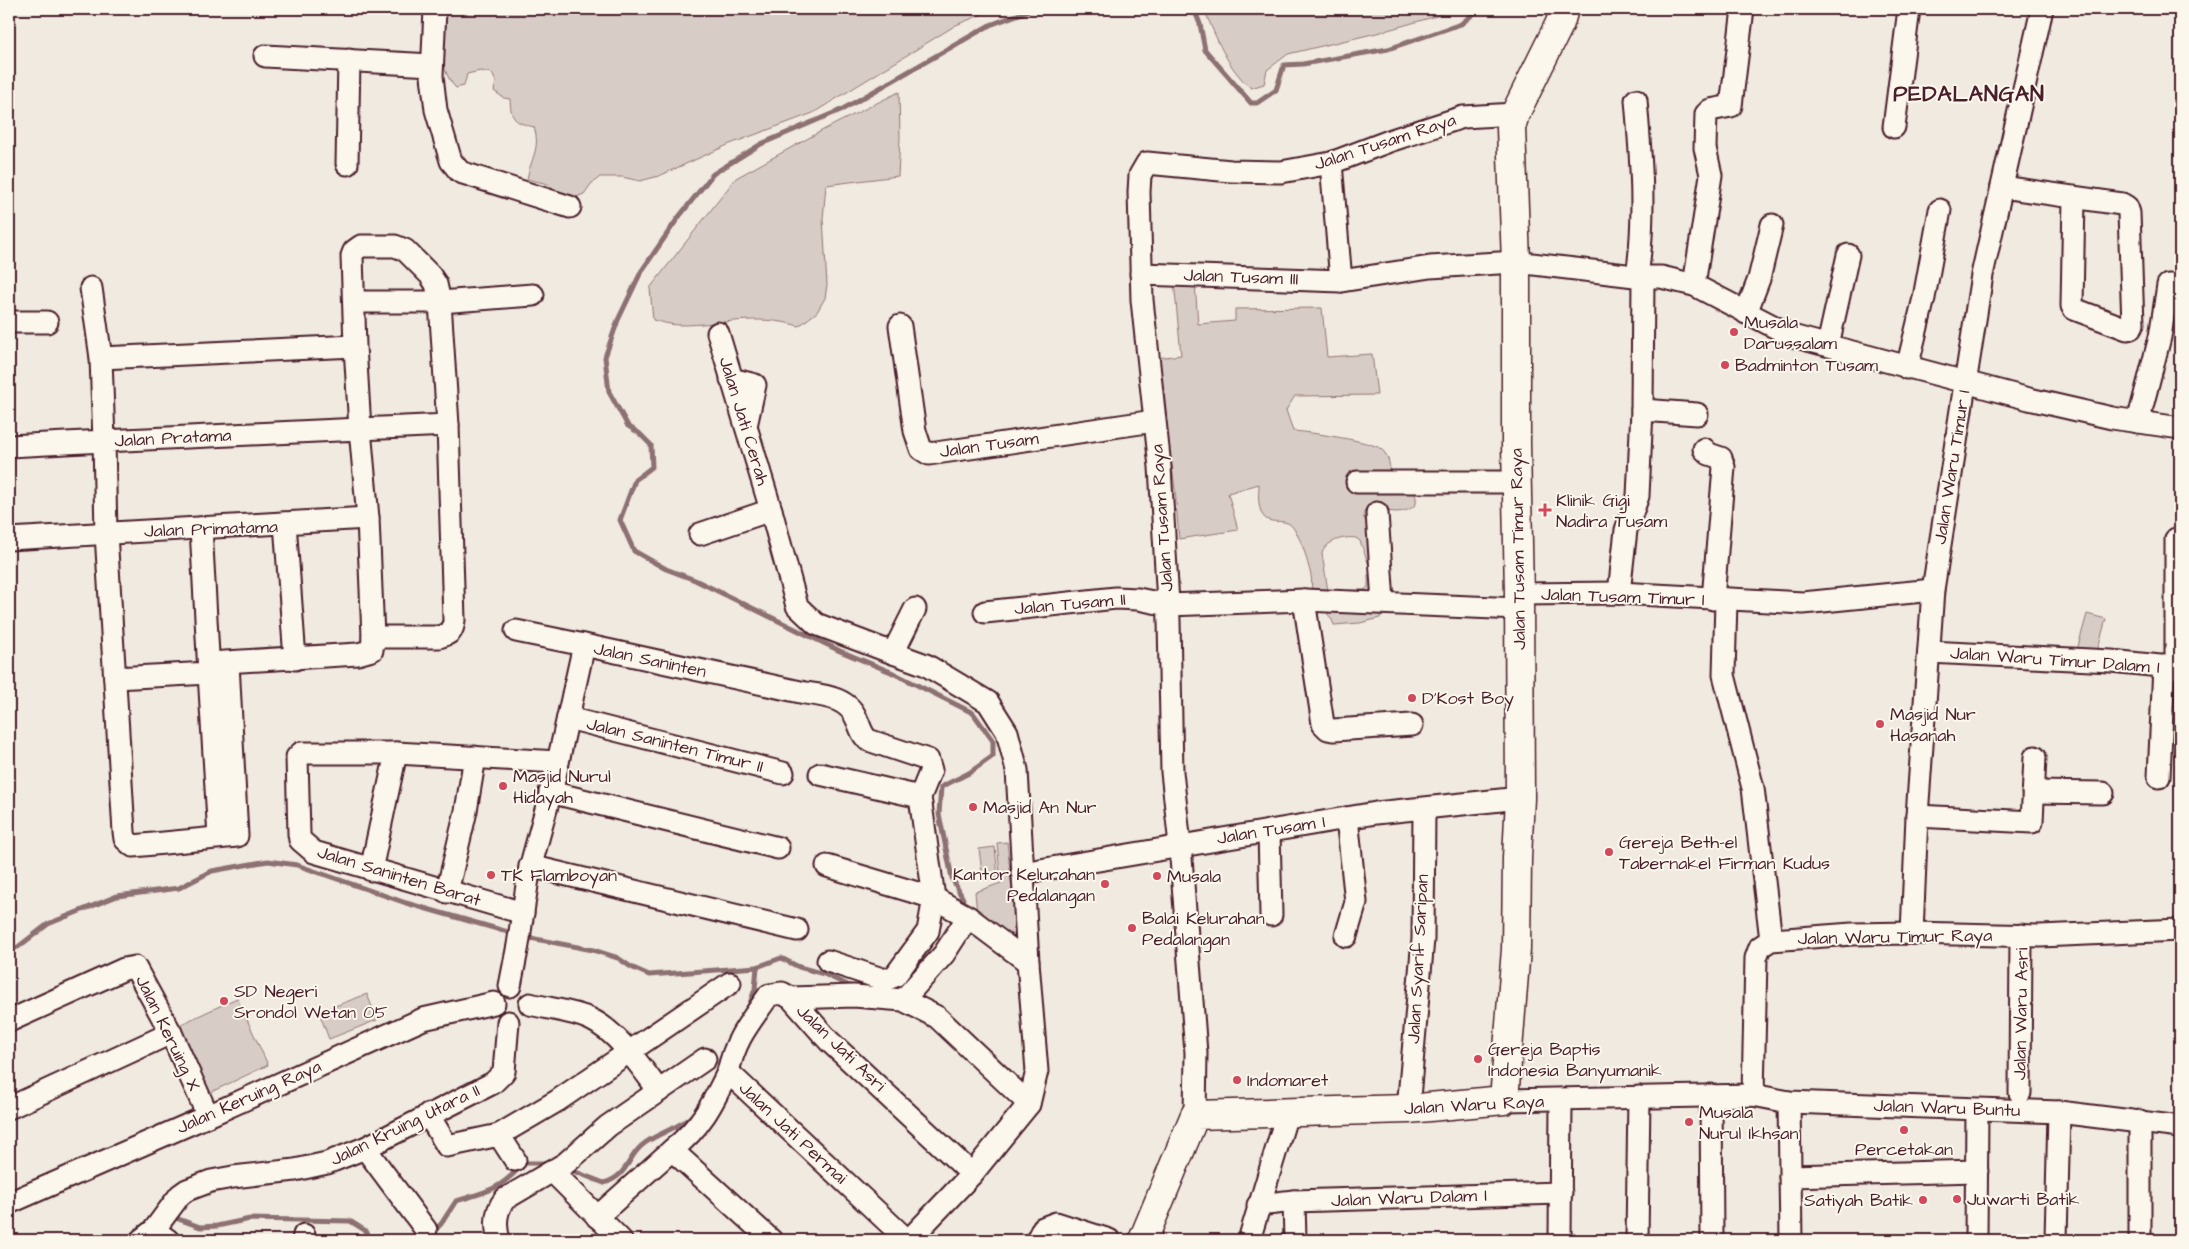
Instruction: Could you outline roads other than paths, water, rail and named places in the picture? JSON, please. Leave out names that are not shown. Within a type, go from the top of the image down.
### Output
[{"type":"main road","name":"Jalan Tusam Timur Raya","points":[[1504,1100],[1516,949],[1520,798],[1516,482],[1516,262],[1511,128],[1515,114],[1560,23],[1564,9]]},
{"type":"main road","name":"Jalan Waru Raya","points":[[1195,1115],[1287,1114],[1408,1109],[1504,1100]]},
{"type":"main road","name":"Jalan Tusam Raya","points":[[1142,1240],[1195,1115]]},
{"type":"street","points":[[435,9],[432,76],[436,110],[451,161],[460,172],[570,207]]},
{"type":"street","points":[[1694,285],[1711,175],[1705,148],[1706,114],[1710,110],[1731,106],[1743,9]]},
{"type":"street","points":[[1894,127],[1909,9]]},
{"type":"street","name":"Jalan Waru Timur I","points":[[1912,933],[1917,816],[1933,590],[1982,275],[2042,9]]},
{"type":"street","points":[[265,56],[432,65]]},
{"type":"street","points":[[347,164],[349,60]]},
{"type":"street","points":[[1619,593],[1626,530],[1638,496],[1642,410],[1641,155],[1636,100]]},
{"type":"street","name":"Jalan Tusam Raya","points":[[1195,1115],[1196,1053],[1180,845],[1172,772],[1168,604],[1160,467],[1141,274],[1140,175],[1147,163],[1231,171],[1280,172],[1331,163],[1392,140],[1463,117],[1515,114]]},
{"type":"street","points":[[1331,163],[1341,282]]},
{"type":"street","points":[[2002,187],[2074,197],[2122,204],[2127,207],[2129,213],[2132,289],[2133,324],[2131,328],[2127,329],[2074,309],[2074,197]]},
{"type":"street","points":[[1907,368],[1924,298],[1940,210]]},
{"type":"street","points":[[1746,313],[1759,279],[1772,225]]},
{"type":"street","points":[[115,678],[216,666],[365,653],[373,648],[368,518],[360,429],[352,256],[354,251],[361,246],[395,246],[405,250],[430,275],[436,284],[440,302],[448,425],[453,630],[449,634],[439,637],[373,637]]},
{"type":"street","points":[[1828,345],[1848,255]]},
{"type":"street","name":"Jalan Tusam III","points":[[1141,274],[1341,282],[1430,267],[1516,262],[1661,277],[1694,285],[1792,336],[1907,368],[1965,381],[2029,400],[2138,422],[2180,428]]},
{"type":"street","points":[[2138,422],[2160,337],[2168,285],[2180,285]]},
{"type":"street","points":[[9,446],[104,441],[101,358],[91,288]]},
{"type":"street","points":[[354,302],[440,302],[534,295]]},
{"type":"street","points":[[9,322],[48,322]]},
{"type":"street","name":"Jalan Tusam","points":[[900,326],[915,431],[921,449],[929,454],[1154,421]]},
{"type":"street","name":"Jalan Jati Cerah","points":[[718,332],[771,510],[797,606],[816,624],[926,665],[988,702],[1007,732],[1017,770],[1022,873],[1037,1071],[1029,1104]]},
{"type":"street","points":[[101,358],[355,346]]},
{"type":"street","points":[[1642,410],[1697,414]]},
{"type":"street","name":"Jalan Pratama","points":[[201,528],[237,836],[133,846],[125,838],[106,533],[104,441],[448,425]]},
{"type":"street","points":[[1704,449],[1707,453],[1721,458],[1724,467],[1720,600]]},
{"type":"street","points":[[1357,482],[1516,482]]},
{"type":"street","points":[[700,534],[771,510]]},
{"type":"street","points":[[1377,513],[1383,602]]},
{"type":"street","points":[[285,523],[368,518]]},
{"type":"street","name":"Jalan Primatama","points":[[9,539],[285,523],[295,659]]},
{"type":"street","points":[[2159,777],[2173,667],[2176,539]]},
{"type":"street","name":"Jalan Tusam Timur I","points":[[1519,601],[1619,593],[1720,600],[1803,603],[1933,590]]},
{"type":"street","name":"Jalan Tusam II","points":[[985,612],[1116,598],[1138,599],[1168,604],[1304,600],[1383,602],[1519,601]]},
{"type":"street","points":[[1304,600],[1323,724],[1328,729],[1333,730],[1412,725]]},
{"type":"street","name":"Jalan Tusam Timur I","points":[[1720,600],[1724,674],[1753,788],[1771,940]]},
{"type":"street","points":[[892,653],[914,609]]},
{"type":"street","points":[[516,631],[584,646]]},
{"type":"street","name":"Jalan Saninten","points":[[513,986],[516,954],[530,866],[558,762],[584,646],[805,693],[831,696],[848,705],[857,718],[862,735],[868,740],[918,756],[930,763],[930,770],[920,797]]},
{"type":"street","name":"Jalan Waru Timur Dalam I","points":[[1929,652],[2173,667]]},
{"type":"street","name":"Jalan Saninten Timur II","points":[[568,718],[783,773]]},
{"type":"street","name":"Jalan Saninten Barat","points":[[396,753],[301,752],[297,757],[300,840],[314,852],[447,892],[522,918]]},
{"type":"street","points":[[371,870],[396,753],[558,762]]},
{"type":"street","points":[[447,892],[466,811],[474,757]]},
{"type":"street","points":[[1917,816],[2032,822],[2035,757]]},
{"type":"street","points":[[820,774],[920,797],[937,900],[928,931],[890,980],[828,961]]},
{"type":"street","points":[[550,792],[778,848]]},
{"type":"street","points":[[2034,792],[2103,793]]},
{"type":"street","name":"Jalan Tusam I","points":[[1022,873],[1347,818],[1520,798]]},
{"type":"street","name":"Jalan Syarif Saripan","points":[[1408,1109],[1423,940],[1424,808]]},
{"type":"street","points":[[1346,936],[1356,902],[1347,818]]},
{"type":"street","points":[[1269,831],[1271,915]]},
{"type":"street","points":[[530,866],[797,930]]},
{"type":"street","points":[[827,866],[937,900],[966,916],[1028,962]]},
{"type":"street","points":[[903,1000],[944,954],[966,916]]},
{"type":"street","name":"Jalan Waru Timur Raya","points":[[1771,940],[1912,933],[2021,936],[2180,930]]},
{"type":"street","name":"Jalan Waru Asri","points":[[2020,1092],[2021,936]]},
{"type":"street","points":[[1753,1095],[1756,958],[1760,947],[1771,940]]},
{"type":"street","name":"Jalan Keruing X","points":[[9,1021],[133,966],[136,968],[171,1033],[208,1116]]},
{"type":"street","points":[[428,1114],[448,1146],[499,1135],[537,1114],[730,983]]},
{"type":"street","points":[[513,986],[526,993],[530,1008],[521,1020],[500,1014],[498,992],[513,986]]},
{"type":"street","name":"Jalan Jati Asri","points":[[728,1072],[732,1054],[739,1038],[769,995],[782,993],[791,998],[830,1041],[972,1174]]},
{"type":"street","points":[[791,998],[854,996],[903,1000],[937,1018],[1029,1104],[972,1174],[908,1240]]},
{"type":"street","points":[[530,1008],[582,1016],[597,1023],[628,1052],[660,1091]]},
{"type":"street","name":"Jalan Keruing Raya","points":[[9,1203],[423,1019],[467,1009],[500,1014]]},
{"type":"street","name":"Jalan Kruing Utara II","points":[[157,1236],[180,1195],[197,1185],[233,1177],[327,1163],[365,1148],[498,1079],[504,1072],[506,1047],[500,1014]]},
{"type":"street","points":[[9,1108],[171,1033]]},
{"type":"street","points":[[499,1240],[496,1223],[502,1203],[510,1195],[558,1168],[608,1126],[705,1060]]},
{"type":"street","name":"Jalan Jati Permai","points":[[596,1216],[688,1137],[700,1124],[728,1072],[908,1240]]},
{"type":"street","points":[[1711,1095],[1712,1240]]},
{"type":"street","name":"Jalan Waru Raya","points":[[1504,1100],[1753,1095]]},
{"type":"street","name":"Jalan Waru Buntu","points":[[1753,1095],[1789,1102],[2059,1112],[2180,1127]]},
{"type":"street","points":[[1637,1240],[1639,1097]]},
{"type":"street","points":[[1560,1240],[1561,1100]]},
{"type":"street","points":[[1789,1102],[1791,1240]]},
{"type":"street","points":[[1976,1240],[1977,1110]]},
{"type":"street","points":[[2056,1240],[2059,1112]]},
{"type":"street","points":[[1248,1240],[1287,1114]]},
{"type":"street","points":[[2140,1121],[2140,1240]]},
{"type":"street","points":[[499,1135],[515,1160]]},
{"type":"street","points":[[365,1148],[426,1230]]},
{"type":"street","points":[[672,1150],[771,1240]]},
{"type":"street","points":[[558,1168],[596,1216],[621,1240]]},
{"type":"street","points":[[1790,1176],[1977,1171]]},
{"type":"street","name":"Jalan Waru Dalam I","points":[[1258,1204],[1294,1201],[1561,1194]]},
{"type":"street","points":[[1294,1201],[1295,1240]]},
{"type":"street","points":[[1037,1240],[1043,1228],[1056,1223],[1108,1240]]},
{"type":"waterway","points":[[960,906],[963,899],[952,878],[939,814],[941,787],[969,773],[993,756],[993,741],[973,713],[891,672],[840,651],[695,580],[666,569],[634,551],[620,520],[635,480],[652,467],[651,445],[639,433],[628,426],[609,392],[605,357],[618,320],[641,272],[678,218],[713,174],[761,144],[843,109],[990,25],[1033,9]]},
{"type":"waterway","points":[[1194,9],[1200,24],[1205,50],[1251,103],[1257,103],[1276,90],[1284,65],[1303,64],[1388,49],[1461,24],[1479,9]]},
{"type":"waterway","points":[[9,950],[18,947],[48,924],[117,896],[179,888],[212,871],[268,861],[297,865],[406,903],[515,934]]},
{"type":"waterway","points":[[525,937],[593,950],[618,958],[631,967],[649,975],[757,967],[781,958],[799,967],[824,974],[854,988]]},
{"type":"waterway","points":[[748,1009],[755,989],[757,967]]},
{"type":"waterway","points":[[568,1169],[604,1183],[619,1175],[639,1148],[645,1143],[693,1115]]},
{"type":"waterway","points":[[433,1232],[441,1224],[456,1201],[493,1188],[508,1179],[524,1163],[551,1163]]},
{"type":"waterway","points":[[171,1219],[173,1217],[200,1227],[217,1226],[250,1219],[350,1221],[366,1231],[371,1240]]},
{"type":"place","name":"Musala Darussalam","points":[[1734,332]]},
{"type":"place","name":"Badminton Tusam","points":[[1725,365]]},
{"type":"place","name":"Klinik Gigi Nadira Tusam","points":[[1545,510]]},
{"type":"place","name":"D'Kost Boy","points":[[1412,698]]},
{"type":"place","name":"Masjid Nur Hasanah","points":[[1880,724]]},
{"type":"place","name":"Masjid Nurul Hidayah","points":[[503,786]]},
{"type":"place","name":"Masjid An Nur","points":[[973,807]]},
{"type":"place","name":"Gereja Beth-el Tabernakel Firman Kudus","points":[[1609,852]]},
{"type":"place","name":"TK Flamboyan","points":[[491,875]]},
{"type":"place","name":"Musala","points":[[1157,876]]},
{"type":"place","name":"Kantor Kelurahan Pedalangan","points":[[1105,884]]},
{"type":"place","name":"Balai Kelurahan Pedalangan","points":[[1132,928]]},
{"type":"place","name":"SD Negeri Srondol Wetan 05","points":[[224,1001]]},
{"type":"place","name":"Gereja Baptis Indonesia Banyumanik","points":[[1478,1059]]},
{"type":"place","name":"Indomaret","points":[[1237,1080]]},
{"type":"place","name":"Musala Nurul Ikhsan","points":[[1689,1122]]},
{"type":"place","name":"Percetakan","points":[[1904,1130]]},
{"type":"place","name":"Juwarti Batik","points":[[1957,1199]]},
{"type":"place","name":"Satiyah Batik","points":[[1923,1200]]},
{"type":"district","name":"PEDALANGAN","points":[[1969,94]]}]
